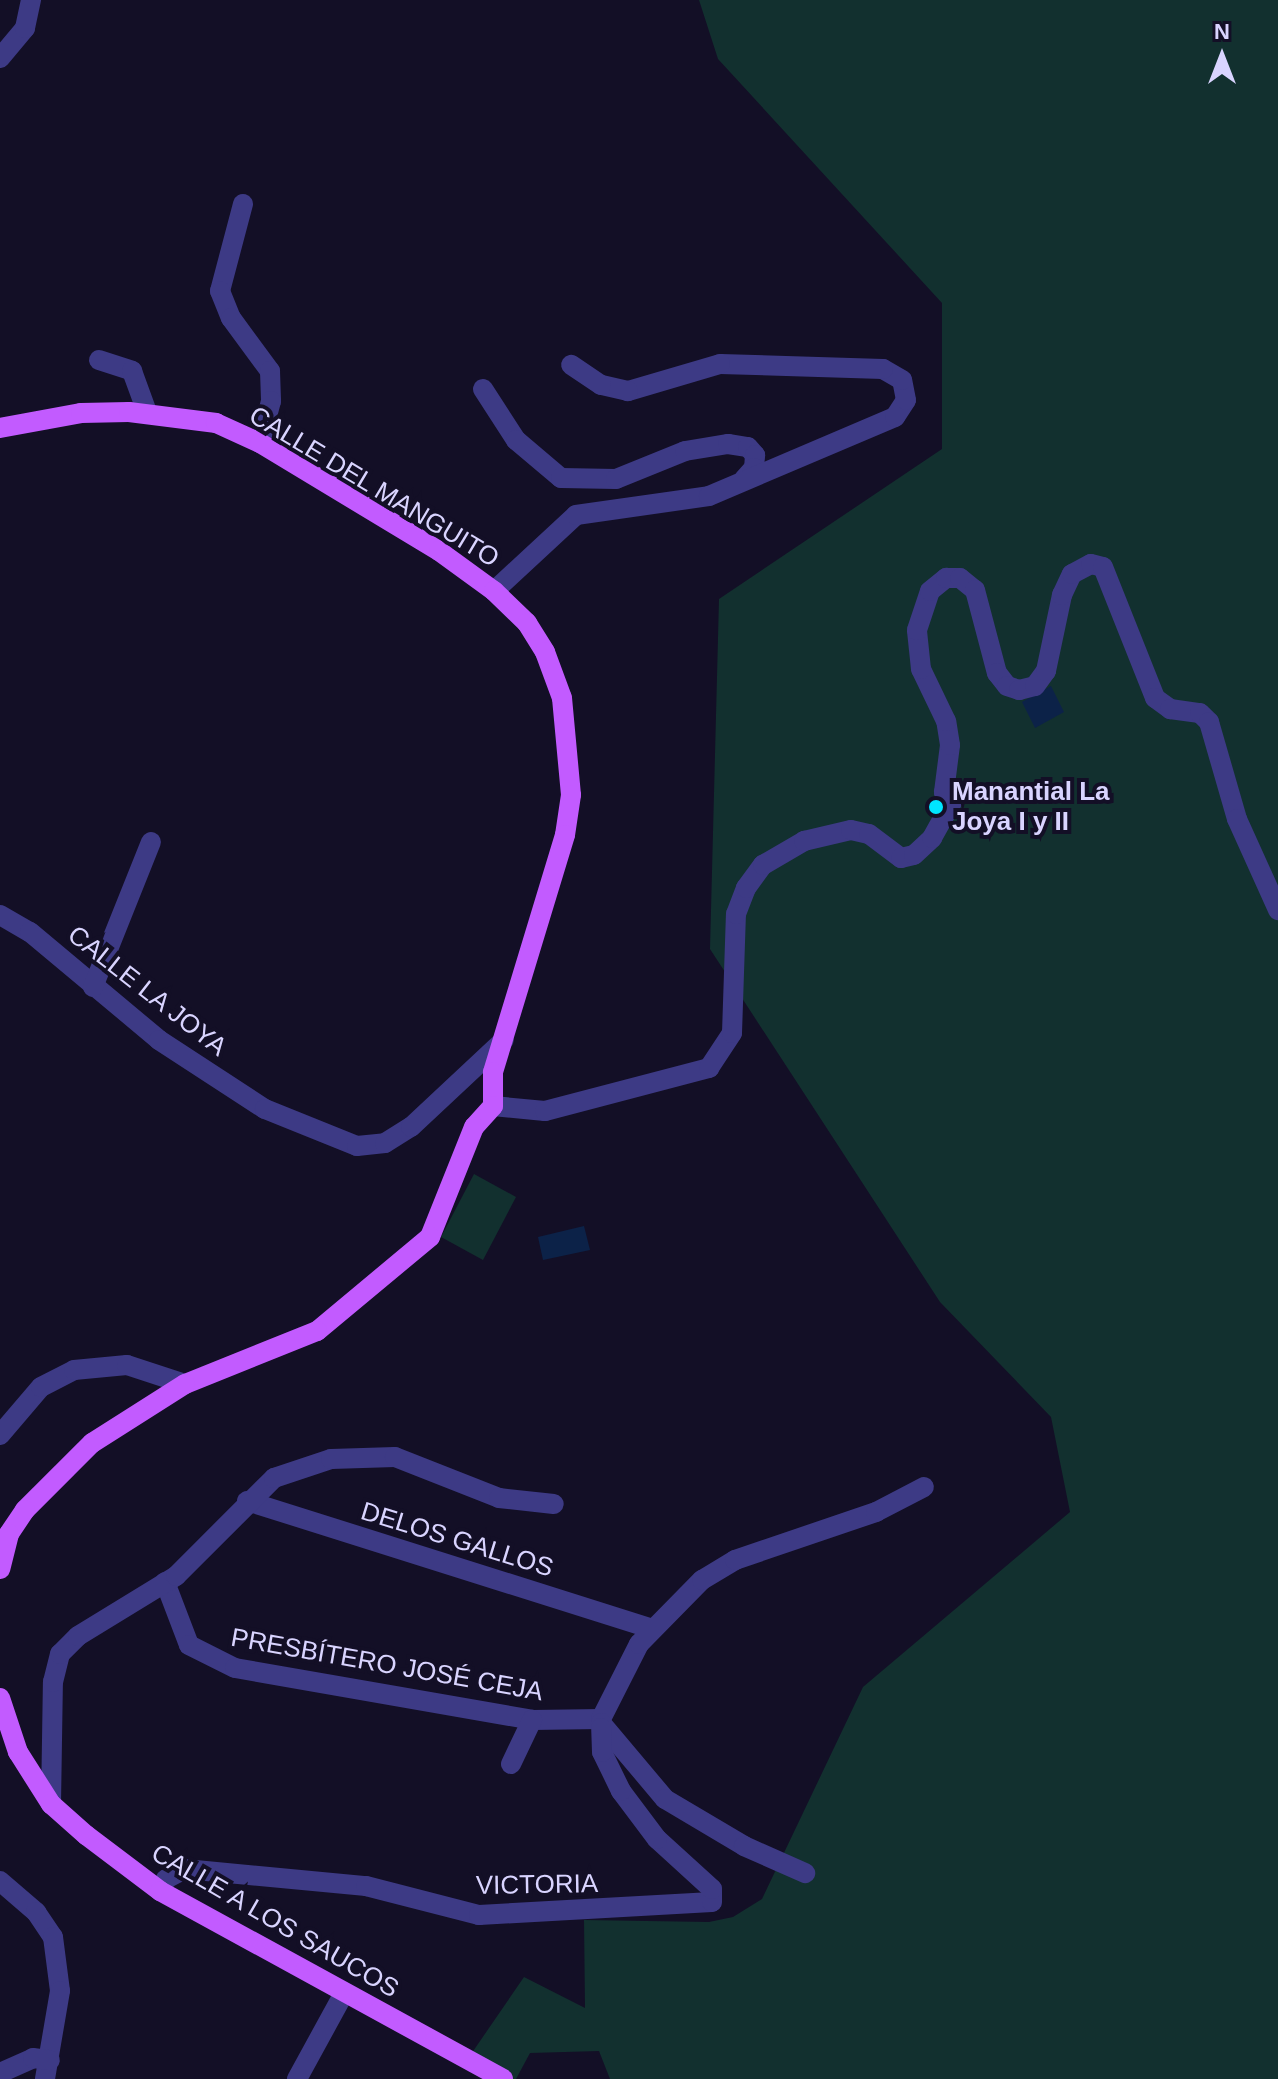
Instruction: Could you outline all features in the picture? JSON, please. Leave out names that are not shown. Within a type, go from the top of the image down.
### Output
[{"type":"main road","name":"CALLE DEL MANGUITO","points":[[0,428],[81,413],[147,412],[216,423],[260,443],[439,551],[494,591],[527,623],[545,652],[562,698],[571,795],[565,835],[493,1072],[493,1106]]},
{"type":"main road","points":[[0,1569],[9,1534],[25,1510],[92,1443],[185,1384],[317,1331],[390,1275],[430,1237],[474,1127],[493,1106]]},
{"type":"main road","name":"CALLE A LOS SAUCOS","points":[[0,1698],[18,1752],[51,1804],[160,1891],[503,2079]]},
{"type":"street","points":[[0,58],[25,28],[31,0]]},
{"type":"street","name":"CALLE DEL MANGUITO","points":[[243,204],[220,291],[231,318],[270,371],[271,401],[260,443]]},
{"type":"street","points":[[99,360],[132,371],[147,412]]},
{"type":"street","points":[[494,591],[576,515],[605,507],[686,503],[895,417],[906,400],[902,380],[883,369],[745,363],[694,369],[628,391],[601,385],[571,365]]},
{"type":"street","points":[[483,389],[516,440],[561,478],[616,479],[685,451],[728,444],[748,447],[755,455],[754,468],[740,481]]},
{"type":"street","points":[[493,1106],[545,1111],[709,1068],[732,1033],[736,914],[746,888],[763,865],[804,841],[851,830],[869,834],[901,858],[914,855],[932,838],[952,802],[944,792],[950,745],[946,721],[921,669],[917,630],[930,591],[946,578],[960,578],[975,590],[997,673],[1007,686],[1019,690],[1035,686],[1046,671],[1062,595],[1072,574],[1091,564],[1103,567],[1155,698],[1164,707],[1200,713],[1209,722],[1237,819],[1278,910]]},
{"type":"street","points":[[93,987],[151,842]]},
{"type":"street","name":"CALLE LA JOYA","points":[[0,915],[30,932],[159,1040],[265,1109],[357,1146],[385,1143],[411,1127],[504,1040]]},
{"type":"street","points":[[0,1435],[41,1387],[74,1370],[127,1365],[185,1384]]},
{"type":"street","points":[[51,1804],[54,1666],[78,1636],[165,1582],[274,1478],[331,1459],[395,1457],[499,1498],[554,1504]]},
{"type":"street","points":[[805,1873],[686,1814],[665,1799],[601,1723],[625,1666],[651,1628],[692,1588],[735,1560],[876,1512],[924,1487]]},
{"type":"street","name":"DELOS GALLOS","points":[[247,1501],[651,1628]]},
{"type":"street","points":[[0,1542],[25,1510]]},
{"type":"street","name":"PRESBÍTERO JOSÉ CEJA","points":[[165,1582],[189,1645],[210,1660],[255,1673],[532,1720],[601,1723]]},
{"type":"street","points":[[511,1764],[532,1720]]},
{"type":"street","name":"VICTORIA","points":[[160,1891],[166,1879],[185,1869],[354,1884],[479,1915],[712,1902],[712,1889],[657,1839],[621,1791],[602,1752],[601,1723]]},
{"type":"street","points":[[0,1881],[47,1923],[53,1937],[60,1991],[48,2069],[33,2058],[0,2073]]},
{"type":"street","points":[[297,2079],[344,1993]]},
{"type":"green space","points":[[699,0],[1278,0],[1278,2079],[610,2079],[599,2051],[530,2053],[516,2079],[500,2079],[467,2060],[524,1977],[585,2008],[584,1920],[709,1922],[733,1917],[762,1899],[863,1687],[1070,1512],[1051,1417],[940,1302],[710,949],[719,599],[942,449],[942,303],[718,59]]},
{"type":"green space","points":[[474,1174],[516,1197],[483,1260],[441,1237]]},
{"type":"water","points":[[1051,686],[1064,712],[1035,728],[1022,702]]},
{"type":"water","points":[[584,1226],[590,1250],[543,1260],[538,1237]]},
{"type":"place","name":"Manantial La Joya I y II","points":[[936,807]]}]
